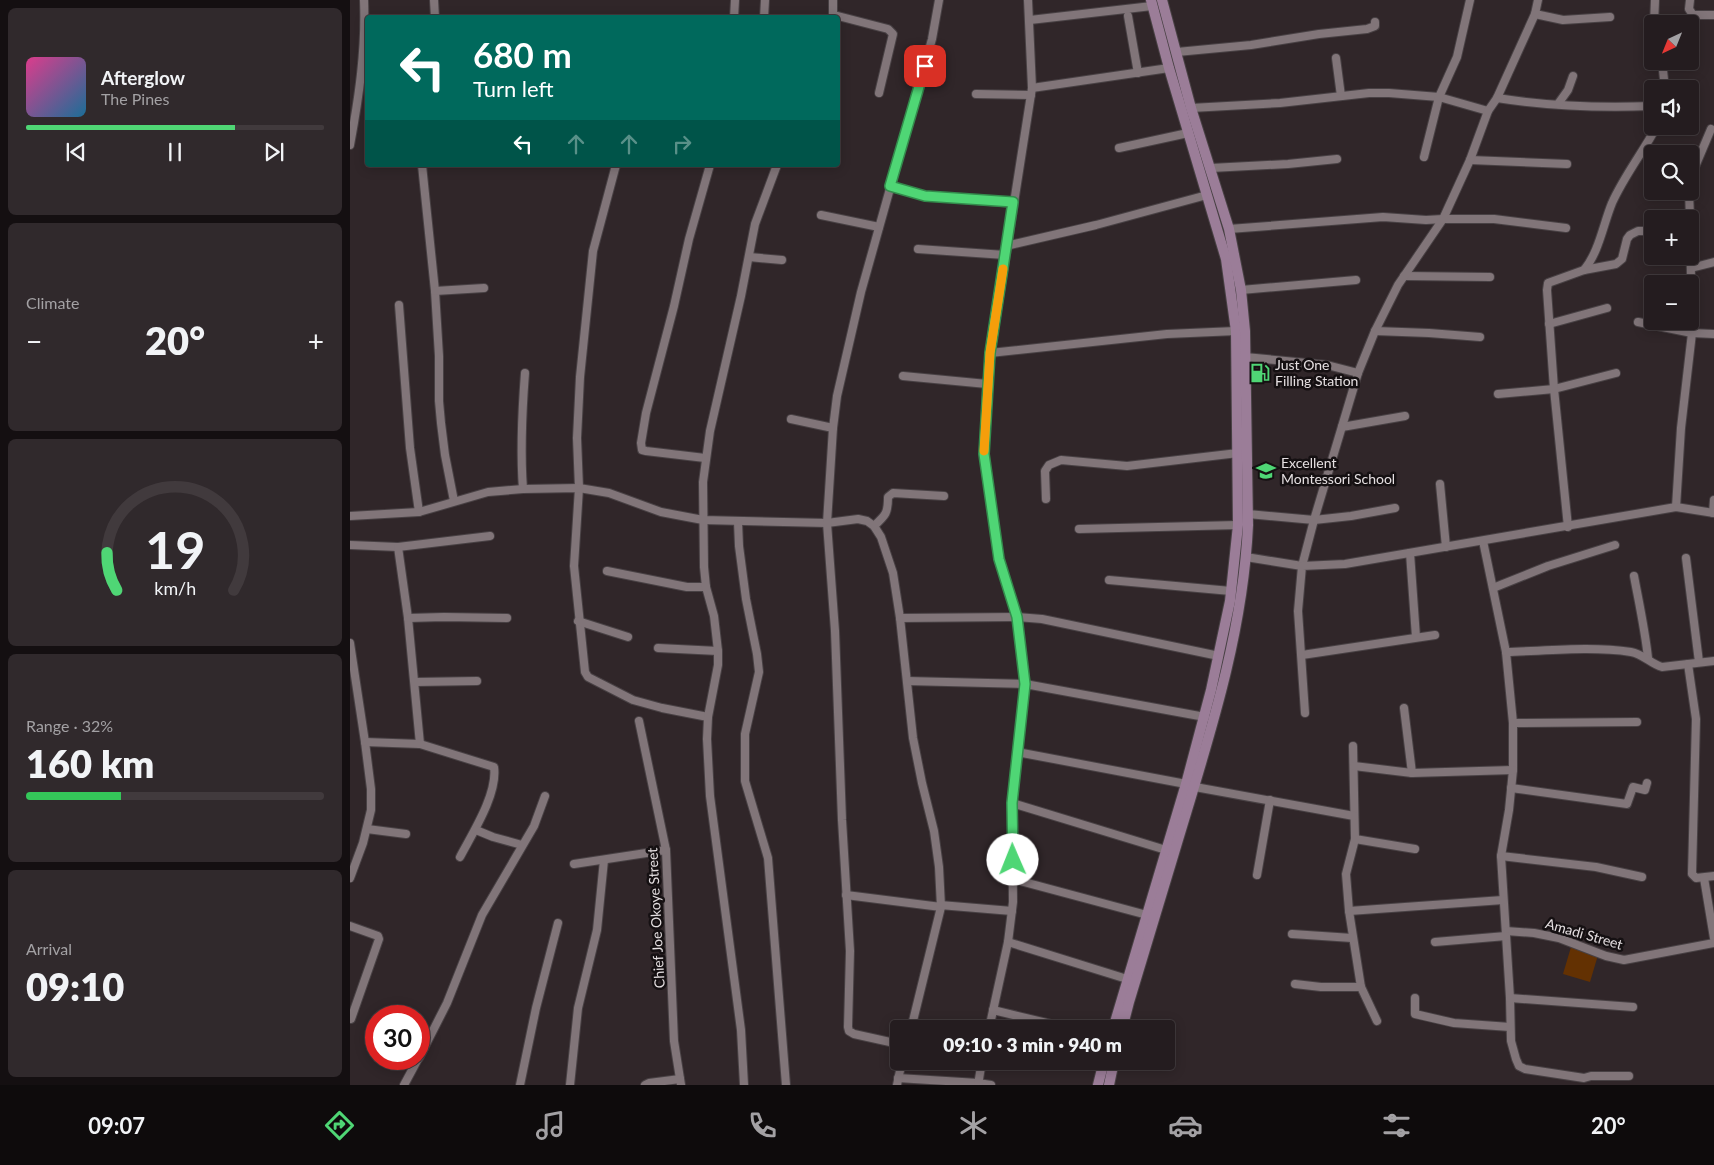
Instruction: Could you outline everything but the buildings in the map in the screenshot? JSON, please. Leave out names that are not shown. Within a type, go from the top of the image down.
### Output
[{"type":"main road","points":[[1124,1020],[1229,655],[1240,602],[1246,557],[1248,514],[1245,357],[1241,290],[1229,228],[1191,108],[1162,0]]},
{"type":"main road","points":[[1116,1020],[1166,850],[1191,785],[1231,591],[1238,525],[1236,331],[1226,259],[1151,3]]},
{"type":"main road","points":[[1098,1085],[1102,1070]]},
{"type":"main road","points":[[1109,1085],[1112,1070]]},
{"type":"street","points":[[350,145],[358,101],[365,32],[364,0]]},
{"type":"street","points":[[434,0],[435,15]]},
{"type":"street","points":[[734,15],[735,0]]},
{"type":"street","points":[[764,15],[765,0]]},
{"type":"street","points":[[833,0],[833,15]]},
{"type":"street","points":[[890,1042],[854,1034],[849,1031],[850,951],[835,631],[827,523],[836,396],[861,292],[932,39],[939,0]]},
{"type":"street","points":[[991,1020],[1008,942],[1012,911],[1012,803],[1025,684],[1017,617],[999,559],[984,454],[990,353],[1032,92],[1028,0]]},
{"type":"street","points":[[1424,157],[1439,97],[1457,57],[1470,0]]},
{"type":"street","points":[[1305,712],[1298,611],[1302,566],[1358,373],[1375,331],[1404,276],[1443,218],[1470,160],[1488,111],[1497,98],[1535,14],[1538,0]]},
{"type":"street","points":[[1654,15],[1655,0]]},
{"type":"street","points":[[1690,0],[1689,9],[1693,15],[1714,15]]},
{"type":"street","points":[[1030,20],[1151,3]]},
{"type":"street","points":[[1535,14],[1563,20],[1610,17]]},
{"type":"street","points":[[1128,16],[1138,73]]},
{"type":"street","points":[[840,18],[888,28],[893,34],[878,93]]},
{"type":"street","points":[[1177,52],[1251,45],[1319,34],[1366,29],[1375,26],[1375,22]]},
{"type":"street","points":[[1336,58],[1341,96]]},
{"type":"street","points":[[976,94],[1032,92],[1169,68]]},
{"type":"street","points":[[1558,104],[1568,90],[1573,76]]},
{"type":"street","points":[[1191,108],[1280,103],[1389,93],[1439,97],[1488,111]]},
{"type":"street","points":[[1497,98],[1529,103],[1644,106]]},
{"type":"street","points":[[1699,157],[1711,129]]},
{"type":"street","points":[[1119,148],[1188,133]]},
{"type":"street","points":[[1584,270],[1591,262],[1612,202],[1652,135]]},
{"type":"street","points":[[1211,168],[1337,159]]},
{"type":"street","points":[[1470,160],[1567,164]]},
{"type":"street","points":[[422,167],[435,291],[441,423],[454,501]]},
{"type":"street","points":[[615,167],[593,251],[580,377],[577,438],[579,488],[574,566],[578,621],[585,672],[588,677],[633,700],[708,717]]},
{"type":"street","points":[[705,458],[646,451],[642,450],[640,443],[689,239],[709,167]]},
{"type":"street","points":[[744,1085],[742,1030],[710,796],[706,740],[708,717],[718,665],[718,651],[714,616],[706,587],[704,567],[705,458],[749,257],[754,224],[776,167]]},
{"type":"street","points":[[890,186],[925,196],[1013,202]]},
{"type":"street","points":[[1006,246],[1207,196]]},
{"type":"street","points":[[821,215],[879,227]]},
{"type":"street","points":[[1229,228],[1383,217],[1426,220],[1443,218],[1494,219],[1566,228]]},
{"type":"street","points":[[1568,527],[1554,389],[1548,283],[1584,270],[1620,262],[1630,235],[1638,231],[1644,231]]},
{"type":"street","points":[[918,249],[1005,255]]},
{"type":"street","points":[[749,257],[782,260]]},
{"type":"street","points":[[1691,268],[1714,262]]},
{"type":"street","points":[[1676,507],[1681,428],[1692,334],[1691,265]]},
{"type":"street","points":[[1404,276],[1490,277]]},
{"type":"street","points":[[1241,290],[1356,280]]},
{"type":"street","points":[[435,291],[484,288]]},
{"type":"street","points":[[399,305],[410,448],[419,512]]},
{"type":"street","points":[[1549,324],[1607,308]]},
{"type":"street","points":[[1638,322],[1692,334],[1714,334]]},
{"type":"street","points":[[990,353],[1167,334],[1236,331]]},
{"type":"street","points":[[1375,331],[1480,337]]},
{"type":"street","points":[[1245,357],[1327,365],[1358,373]]},
{"type":"street","points":[[524,489],[521,466],[521,428],[525,373]]},
{"type":"street","points":[[1498,394],[1554,389],[1616,373]]},
{"type":"street","points":[[903,376],[987,384]]},
{"type":"street","points":[[1342,427],[1405,416]]},
{"type":"street","points":[[791,419],[833,428]]},
{"type":"street","points":[[1046,499],[1044,471],[1049,465],[1061,460],[1128,466],[1238,453]]},
{"type":"street","points":[[1440,484],[1446,547]]},
{"type":"street","points":[[350,516],[419,512],[488,492],[579,488],[609,493],[661,512],[703,520],[827,523],[858,519],[867,521],[874,526],[893,573],[900,618],[913,738],[934,832],[939,866],[940,906],[912,1020]]},
{"type":"street","points":[[874,526],[888,511],[889,495],[944,496]]},
{"type":"street","points":[[1246,557],[1302,566],[1345,564],[1676,507],[1713,513],[1714,500]]},
{"type":"street","points":[[1248,514],[1314,520],[1395,508]]},
{"type":"street","points":[[738,522],[739,546],[746,598],[759,672],[745,734],[744,781],[768,858],[786,1085]]},
{"type":"street","points":[[1079,529],[1238,525]]},
{"type":"street","points":[[350,545],[398,547],[490,536]]},
{"type":"street","points":[[1483,541],[1506,652],[1513,723],[1513,770],[1501,856],[1511,1041],[1519,1066],[1525,1069],[1584,1082],[1591,1076],[1629,1076]]},
{"type":"street","points":[[1493,588],[1548,566],[1615,545]]},
{"type":"street","points":[[398,547],[408,618],[420,744]]},
{"type":"street","points":[[1410,553],[1416,638]]},
{"type":"street","points":[[1686,558],[1699,662]]},
{"type":"street","points":[[608,572],[687,587],[706,587]]},
{"type":"street","points":[[1634,576],[1640,616],[1646,637],[1648,658]]},
{"type":"street","points":[[1109,580],[1231,591]]},
{"type":"street","points":[[408,618],[444,616],[507,618]]},
{"type":"street","points":[[900,618],[1017,617],[1042,619],[1219,656]]},
{"type":"street","points":[[578,621],[628,636]]},
{"type":"street","points":[[1302,654],[1435,635]]},
{"type":"street","points":[[350,642],[371,789],[371,810],[368,829],[350,878]]},
{"type":"street","points":[[658,648],[718,651]]},
{"type":"street","points":[[1506,652],[1588,650],[1632,652],[1648,658],[1656,665],[1662,667],[1714,661]]},
{"type":"street","points":[[1688,664],[1696,719],[1692,874],[1696,878],[1714,876]]},
{"type":"street","points":[[415,682],[476,681]]},
{"type":"street","points":[[907,681],[1025,684],[1205,717]]},
{"type":"street","points":[[1404,708],[1412,773]]},
{"type":"street","name":"Chief Joe Okoye Street","points":[[639,721],[666,850],[674,1041],[680,1082]]},
{"type":"street","points":[[1513,723],[1637,722]]},
{"type":"street","points":[[365,742],[420,744],[494,767],[495,776],[486,806],[476,830],[460,857]]},
{"type":"street","points":[[1353,746],[1354,839],[1346,874],[1349,911],[1361,987],[1377,1021]]},
{"type":"street","points":[[1017,752],[1354,816]]},
{"type":"street","points":[[1354,766],[1412,773],[1513,770]]},
{"type":"street","points":[[1511,788],[1627,804],[1633,787],[1645,790],[1647,783]]},
{"type":"street","points":[[430,1035],[447,1003],[482,915],[534,826],[545,796]]},
{"type":"street","points":[[1257,875],[1270,800]]},
{"type":"street","points":[[1012,803],[1166,850]]},
{"type":"street","points":[[368,829],[406,834]]},
{"type":"street","points":[[476,830],[522,845]]},
{"type":"street","points":[[1354,839],[1415,849]]},
{"type":"street","points":[[574,864],[666,850]]},
{"type":"street","points":[[1501,856],[1596,867],[1642,877]]},
{"type":"street","points":[[570,1085],[578,1008],[597,930],[604,860]]},
{"type":"street","points":[[1704,878],[1714,938]]},
{"type":"street","points":[[1013,879],[1147,915]]},
{"type":"street","points":[[846,895],[940,906],[1012,911]]},
{"type":"street","points":[[1349,911],[1503,900]]},
{"type":"street","points":[[520,1085],[536,1008],[558,923]]},
{"type":"street","points":[[350,926],[378,936],[379,939],[351,1019]]},
{"type":"street","name":"Amadi Street","points":[[1435,942],[1506,934],[1534,933],[1559,938],[1606,956],[1624,960],[1714,943]]},
{"type":"street","points":[[1292,934],[1352,938]]},
{"type":"street","points":[[1008,942],[1127,979]]},
{"type":"street","points":[[1295,984],[1321,987],[1361,987]]},
{"type":"street","points":[[1415,998],[1415,1014],[1454,1023],[1510,1027]]},
{"type":"street","points":[[1510,998],[1633,1007]]},
{"type":"street","points":[[993,1010],[1035,1020]]},
{"type":"street","points":[[404,1085],[412,1070]]},
{"type":"street","points":[[978,1084],[980,1070]]},
{"type":"street","points":[[645,1085],[649,1083],[680,1082]]},
{"type":"street","points":[[898,1082],[991,1085]]},
{"type":"shaded area","points":[[1571,947],[1598,955],[1590,982],[1563,974]]},
{"type":"slow traffic","points":[[984,451],[990,353],[1003,269]]},
{"type":"place","name":"Just One Filling Station","points":[[1260,373]]},
{"type":"place","name":"Excellent Montessori School","points":[[1266,471]]},
{"type":"route","points":[[925,66],[890,186],[925,196],[1013,202],[990,353],[984,454],[999,559],[1017,617],[1025,684],[1012,803],[1013,860]]}]
